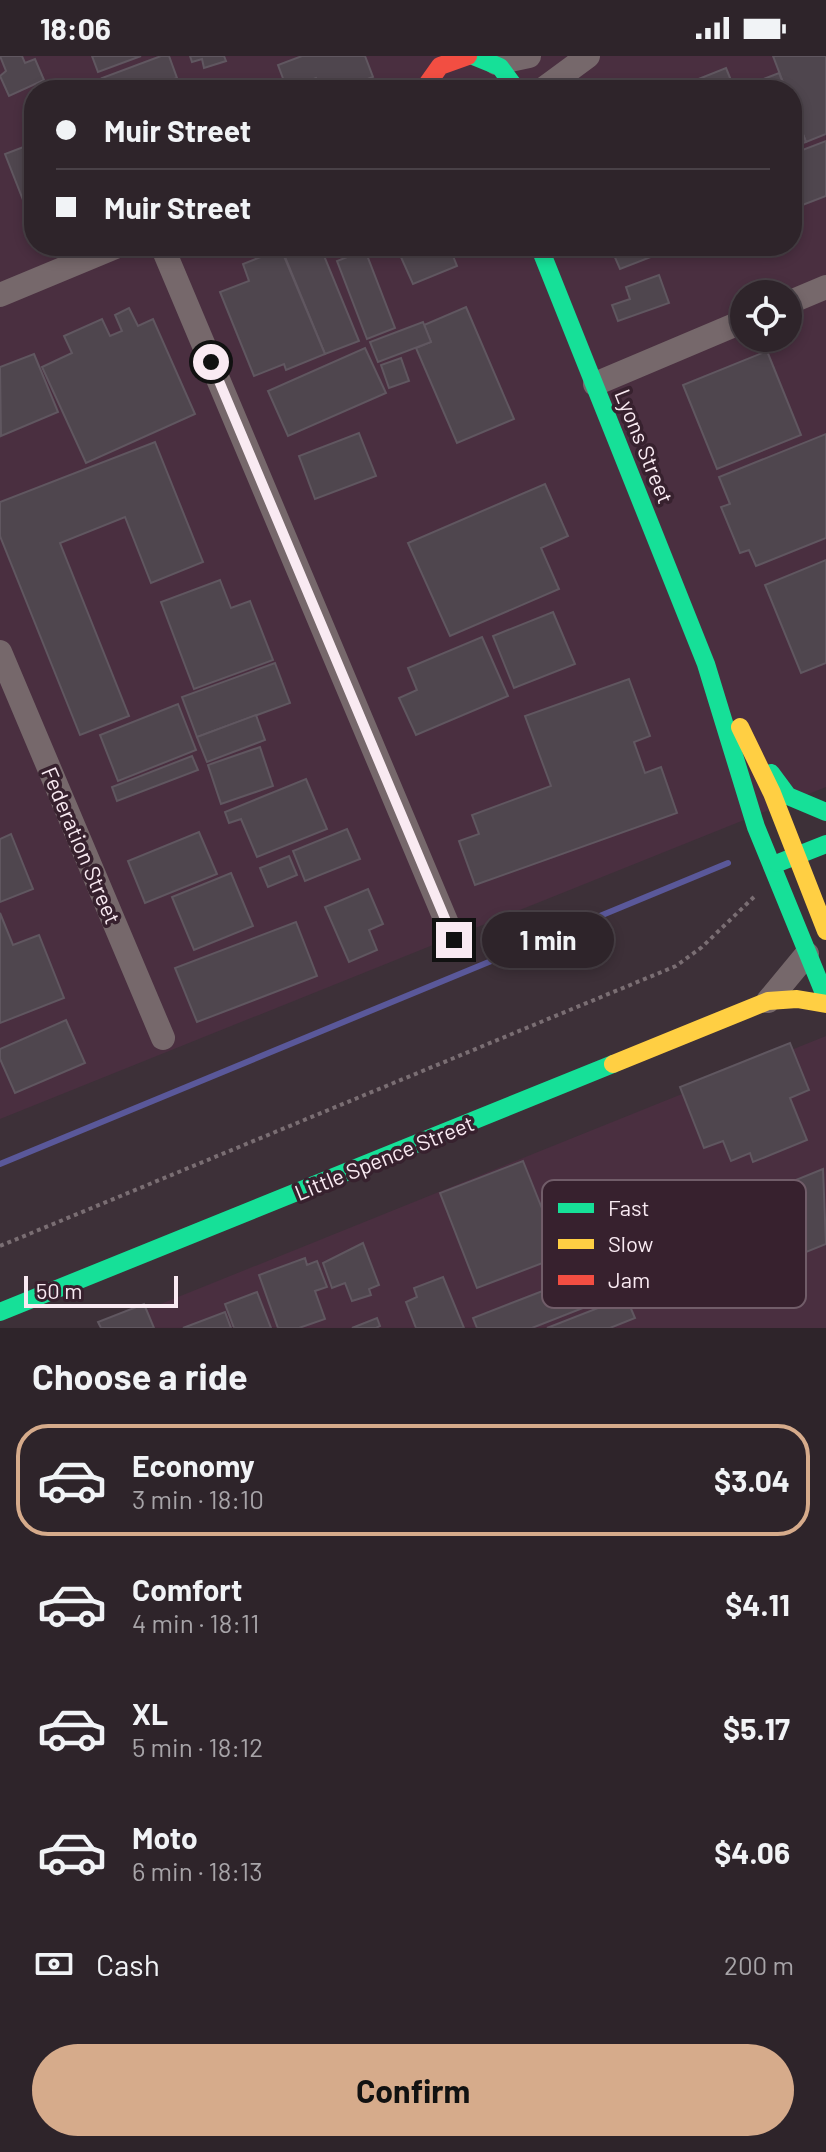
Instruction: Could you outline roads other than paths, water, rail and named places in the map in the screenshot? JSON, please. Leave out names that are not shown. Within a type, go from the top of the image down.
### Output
[{"type":"street","points":[[434,63],[529,56]]},
{"type":"street","points":[[556,80],[588,56]]},
{"type":"street","points":[[481,58],[507,72],[511,80]]},
{"type":"street","points":[[0,295],[94,256]]},
{"type":"street","points":[[166,256],[454,940]]},
{"type":"street","name":"Lyons Street","points":[[543,256],[706,664],[736,768],[826,1001]]},
{"type":"street","points":[[802,297],[826,287]]},
{"type":"street","points":[[595,384],[730,327]]},
{"type":"street","name":"Federation Street","points":[[0,652],[163,1038]]},
{"type":"street","name":"Lyons Street","points":[[706,664],[805,835],[816,906],[826,931]]},
{"type":"street","points":[[738,724],[788,796],[826,812]]},
{"type":"street","points":[[768,857],[805,835],[826,844]]},
{"type":"street","points":[[816,906],[824,867]]},
{"type":"street","name":"Little Spence Street","points":[[768,1001],[807,954]]},
{"type":"street","name":"Little Spence Street","points":[[0,1312],[768,1001],[826,1001]]},
{"type":"waterway","points":[[0,1164],[728,863]]}]
